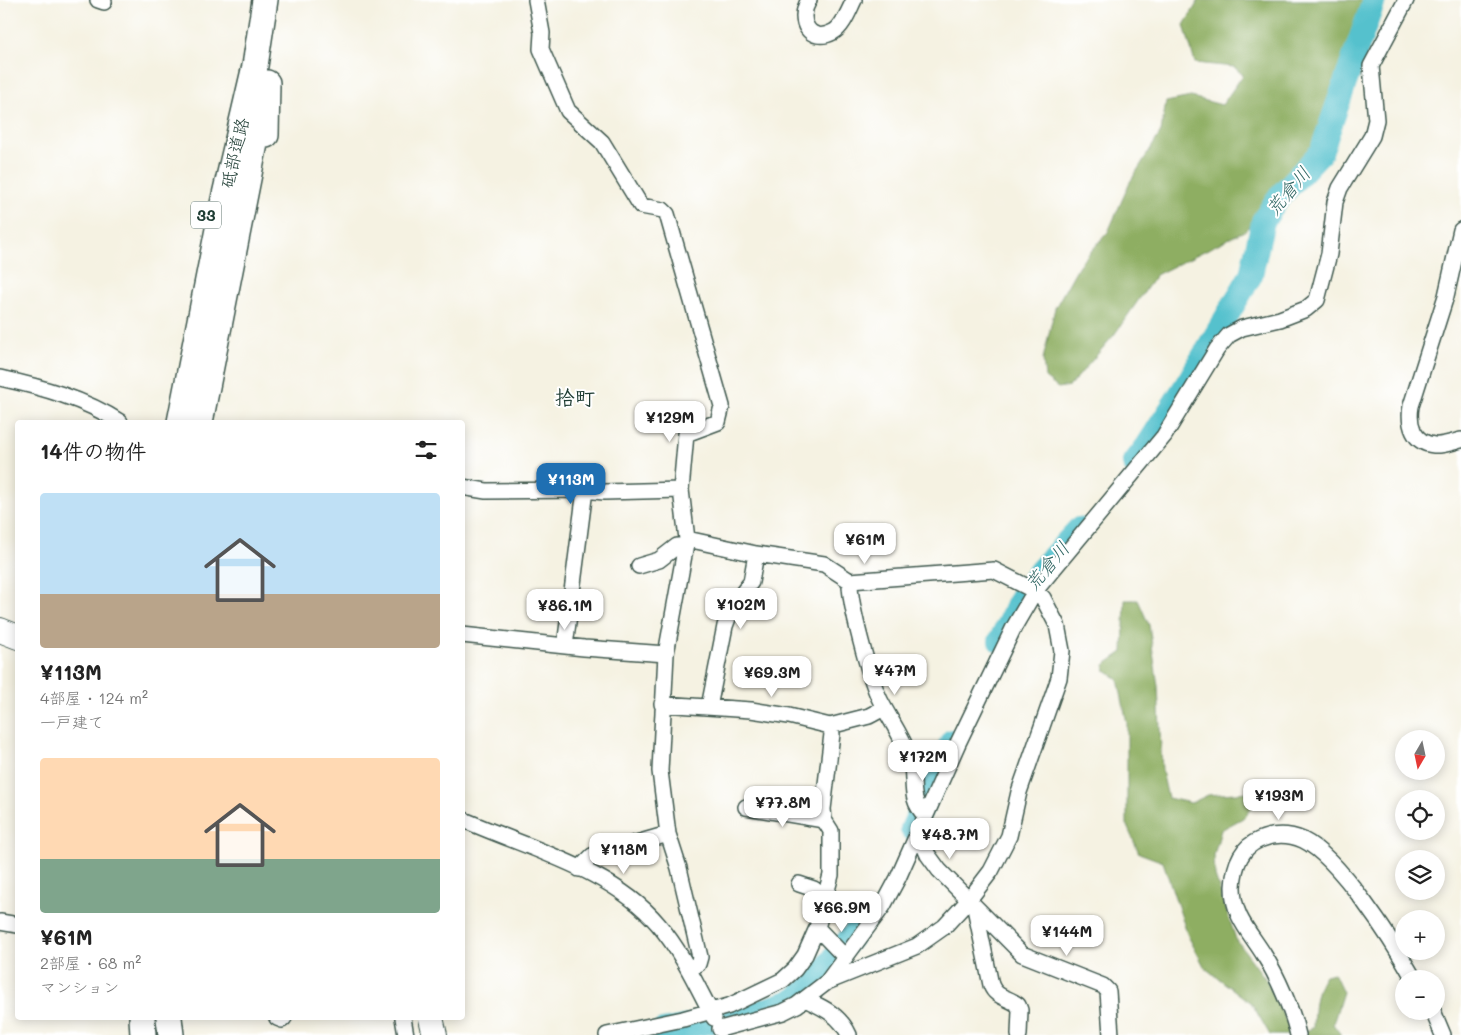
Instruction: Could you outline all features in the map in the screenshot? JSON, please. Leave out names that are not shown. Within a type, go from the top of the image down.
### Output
[{"type":"highway","name":"砥部道路","points":[[180,420],[234,200],[267,83],[270,4]]},
{"type":"highway","name":"砥部道路","points":[[200,420],[253,75],[270,4]]},
{"type":"highway","name":"33","points":[[164,420],[210,198],[253,36],[270,4]]},
{"type":"highway","name":"33","points":[[213,420],[262,180],[267,83]]},
{"type":"highway","points":[[125,1020],[126,1035]]},
{"type":"highway","points":[[142,1020],[143,1035]]},
{"type":"highway","points":[[159,1020],[160,1035]]},
{"type":"highway","points":[[169,1020],[171,1035]]},
{"type":"main road","points":[[0,630],[15,636]]},
{"type":"main road","points":[[412,1022],[435,1035]]},
{"type":"street","points":[[536,0],[542,33],[541,49],[568,111],[602,142],[641,206],[663,210],[668,214],[722,406],[718,422],[686,434],[681,490],[686,543],[666,654],[662,704],[660,771],[668,834],[679,868],[700,956],[698,964],[689,970]]},
{"type":"street","points":[[809,0],[802,16],[804,24],[810,31],[826,35],[834,32],[854,0]]},
{"type":"street","points":[[606,1035],[683,1019],[716,1023],[784,1012],[806,999],[827,982],[883,906],[992,672],[1034,591],[1164,436],[1212,356],[1229,335],[1242,328],[1280,319],[1306,309],[1317,300],[1329,254],[1335,202],[1340,188],[1372,136],[1376,120],[1371,66],[1406,0]]},
{"type":"street","points":[[1461,230],[1446,296],[1411,406],[1409,418],[1411,427],[1417,437],[1425,443],[1435,446],[1461,440]]},
{"type":"street","points":[[0,378],[65,396],[103,411],[113,420]]},
{"type":"street","points":[[465,488],[486,491],[585,490],[604,492],[681,490]]},
{"type":"street","points":[[565,646],[585,490]]},
{"type":"street","points":[[639,566],[659,560],[677,546],[686,543],[824,564],[850,581],[994,570],[1034,591],[1051,609],[1057,625],[1062,659],[1060,678],[1019,792],[1009,836],[971,905],[917,946],[827,982]]},
{"type":"street","points":[[709,707],[725,626],[731,610],[740,605],[742,594],[751,582],[756,554]]},
{"type":"street","points":[[850,581],[868,665],[884,708],[909,754],[914,778],[914,801],[925,816]]},
{"type":"street","points":[[465,635],[666,654]]},
{"type":"street","points":[[662,704],[789,716],[830,726],[868,716],[884,708]]},
{"type":"street","points":[[716,1023],[729,1006],[784,980],[805,955],[818,928],[826,901],[832,852],[831,831],[824,820],[823,809],[832,734],[830,726]]},
{"type":"street","points":[[746,807],[824,820]]},
{"type":"street","points":[[465,820],[579,868],[613,886],[646,910],[659,925],[689,970],[716,1023]]},
{"type":"street","points":[[918,832],[928,855],[971,905],[1022,954],[1103,986],[1108,990],[1112,1035]]},
{"type":"street","points":[[579,868],[592,856],[668,834]]},
{"type":"street","points":[[1298,1035],[1294,1019],[1265,955],[1246,932],[1237,910],[1233,888],[1235,870],[1240,855],[1255,842],[1270,835],[1290,836],[1304,840],[1321,852],[1379,921],[1409,970]]},
{"type":"street","points":[[799,884],[814,889],[826,901]]},
{"type":"street","points":[[971,905],[994,992],[1018,1005],[1020,1010],[1019,1035]]},
{"type":"street","points":[[0,922],[15,924]]},
{"type":"street","points":[[818,928],[845,957]]},
{"type":"street","points":[[806,999],[834,1015],[844,1025],[849,1035]]},
{"type":"street","points":[[1436,1020],[1443,1035]]},
{"type":"green space","points":[[1199,0],[1385,0],[1354,59],[1328,129],[1287,185],[1246,230],[1156,275],[1114,335],[1070,386],[1058,388],[1045,378],[1043,359],[1055,308],[1079,265],[1108,232],[1130,182],[1161,132],[1166,102],[1191,97],[1222,105],[1243,75],[1234,67],[1195,63],[1184,25]]},
{"type":"green space","points":[[1125,600],[1138,600],[1149,625],[1158,686],[1162,771],[1168,798],[1191,803],[1208,795],[1248,792],[1256,804],[1243,818],[1221,830],[1214,855],[1215,876],[1236,939],[1267,981],[1293,1035],[1270,1035],[1252,1004],[1205,968],[1188,936],[1163,862],[1139,853],[1127,826],[1127,723],[1118,679],[1106,671],[1104,665],[1123,652]]},
{"type":"green space","points":[[1334,973],[1343,992],[1333,1024],[1341,1035],[1295,1035],[1313,1028],[1315,1000],[1321,981],[1325,975]]},
{"type":"waterway","name":"荒倉川","points":[[1134,463],[1188,382],[1251,275],[1263,221],[1279,197],[1321,152],[1374,0]]},
{"type":"waterway","name":"荒倉川","points":[[1000,641],[1021,597],[1040,571],[1079,529]]},
{"type":"waterway","name":"荒倉川","points":[[912,829],[952,741]]},
{"type":"waterway","name":"荒倉川","points":[[663,1031],[756,1013],[795,1000],[816,980],[855,932]]},
{"type":"district","name":"拾町","points":[[575,398]]}]
